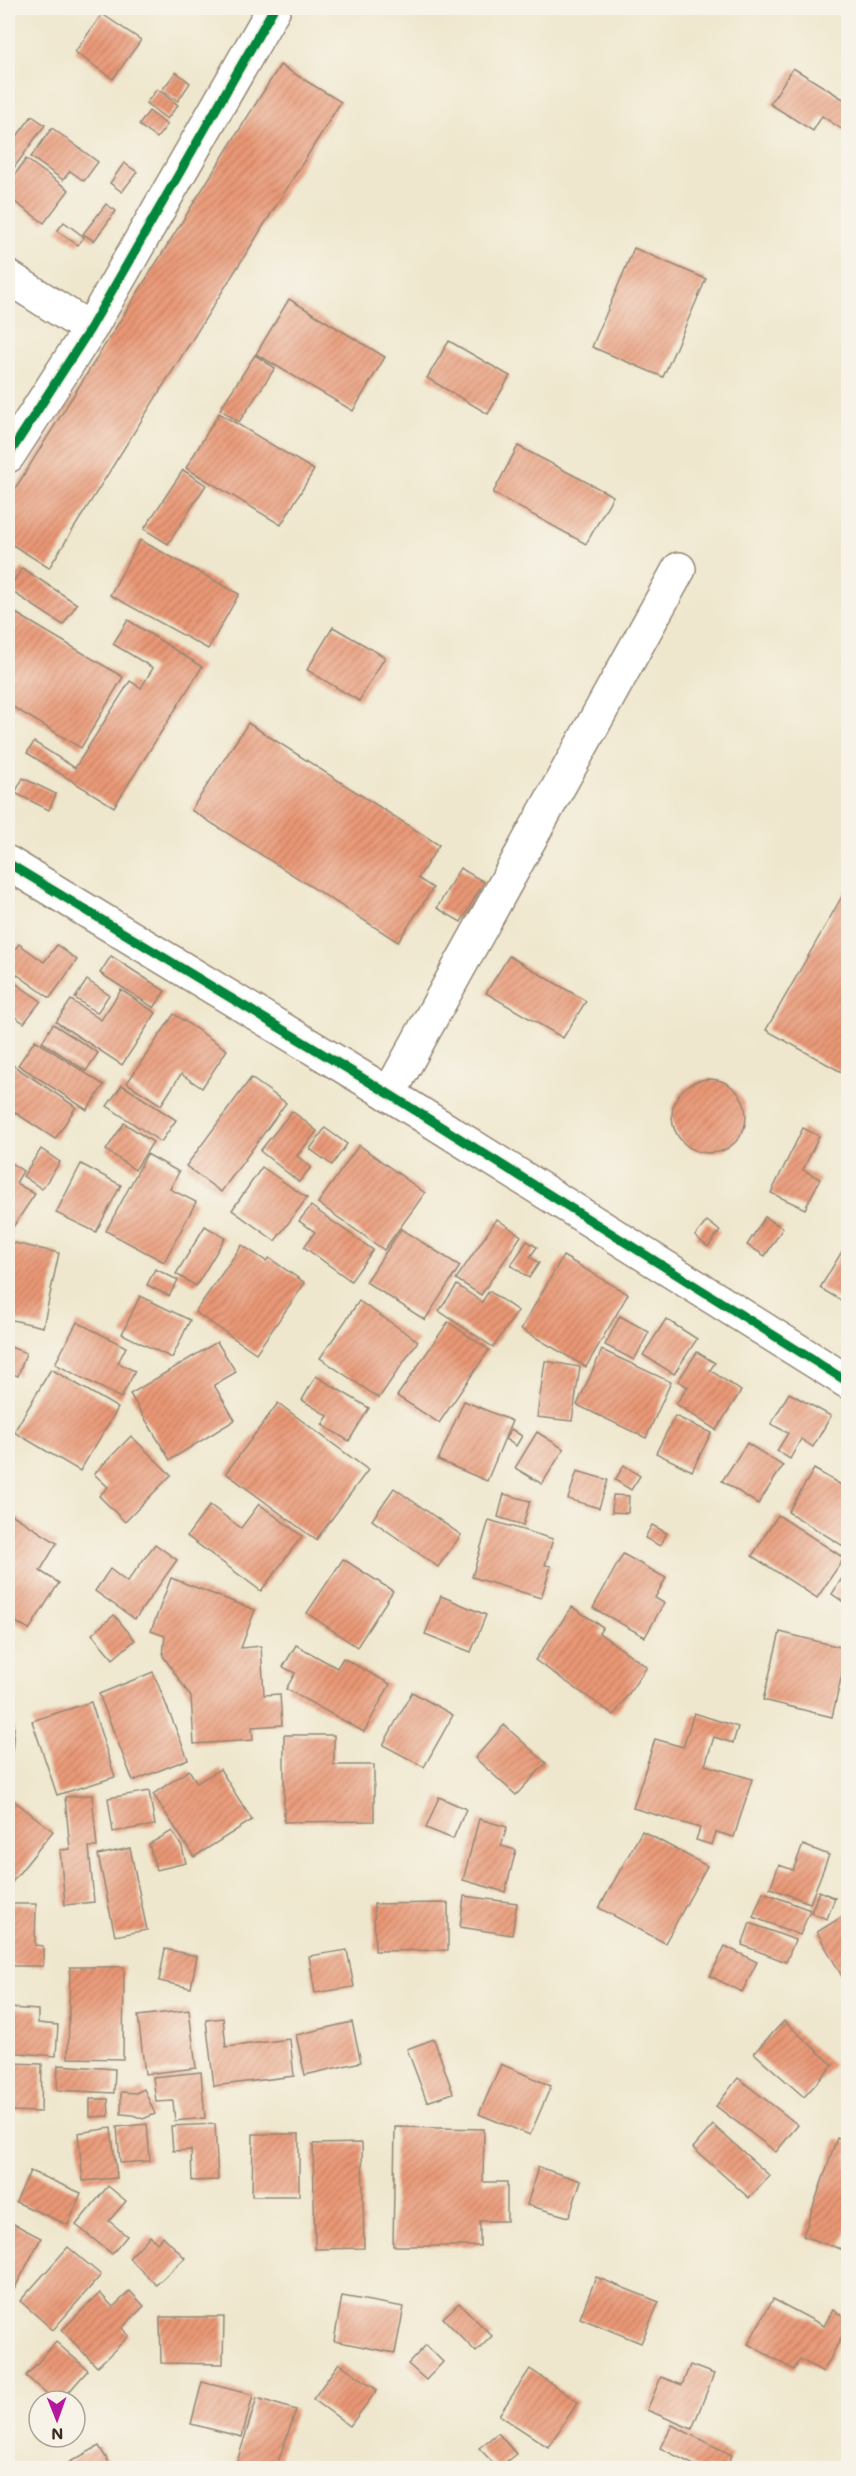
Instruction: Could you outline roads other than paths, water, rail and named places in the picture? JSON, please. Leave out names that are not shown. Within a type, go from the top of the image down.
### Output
[{"type":"street","points":[[8,456],[90,329],[274,8]]},
{"type":"street","points":[[8,277],[90,329]]},
{"type":"street","points":[[389,1094],[679,569]]},
{"type":"street","points":[[8,863],[389,1094],[849,1382]]}]
